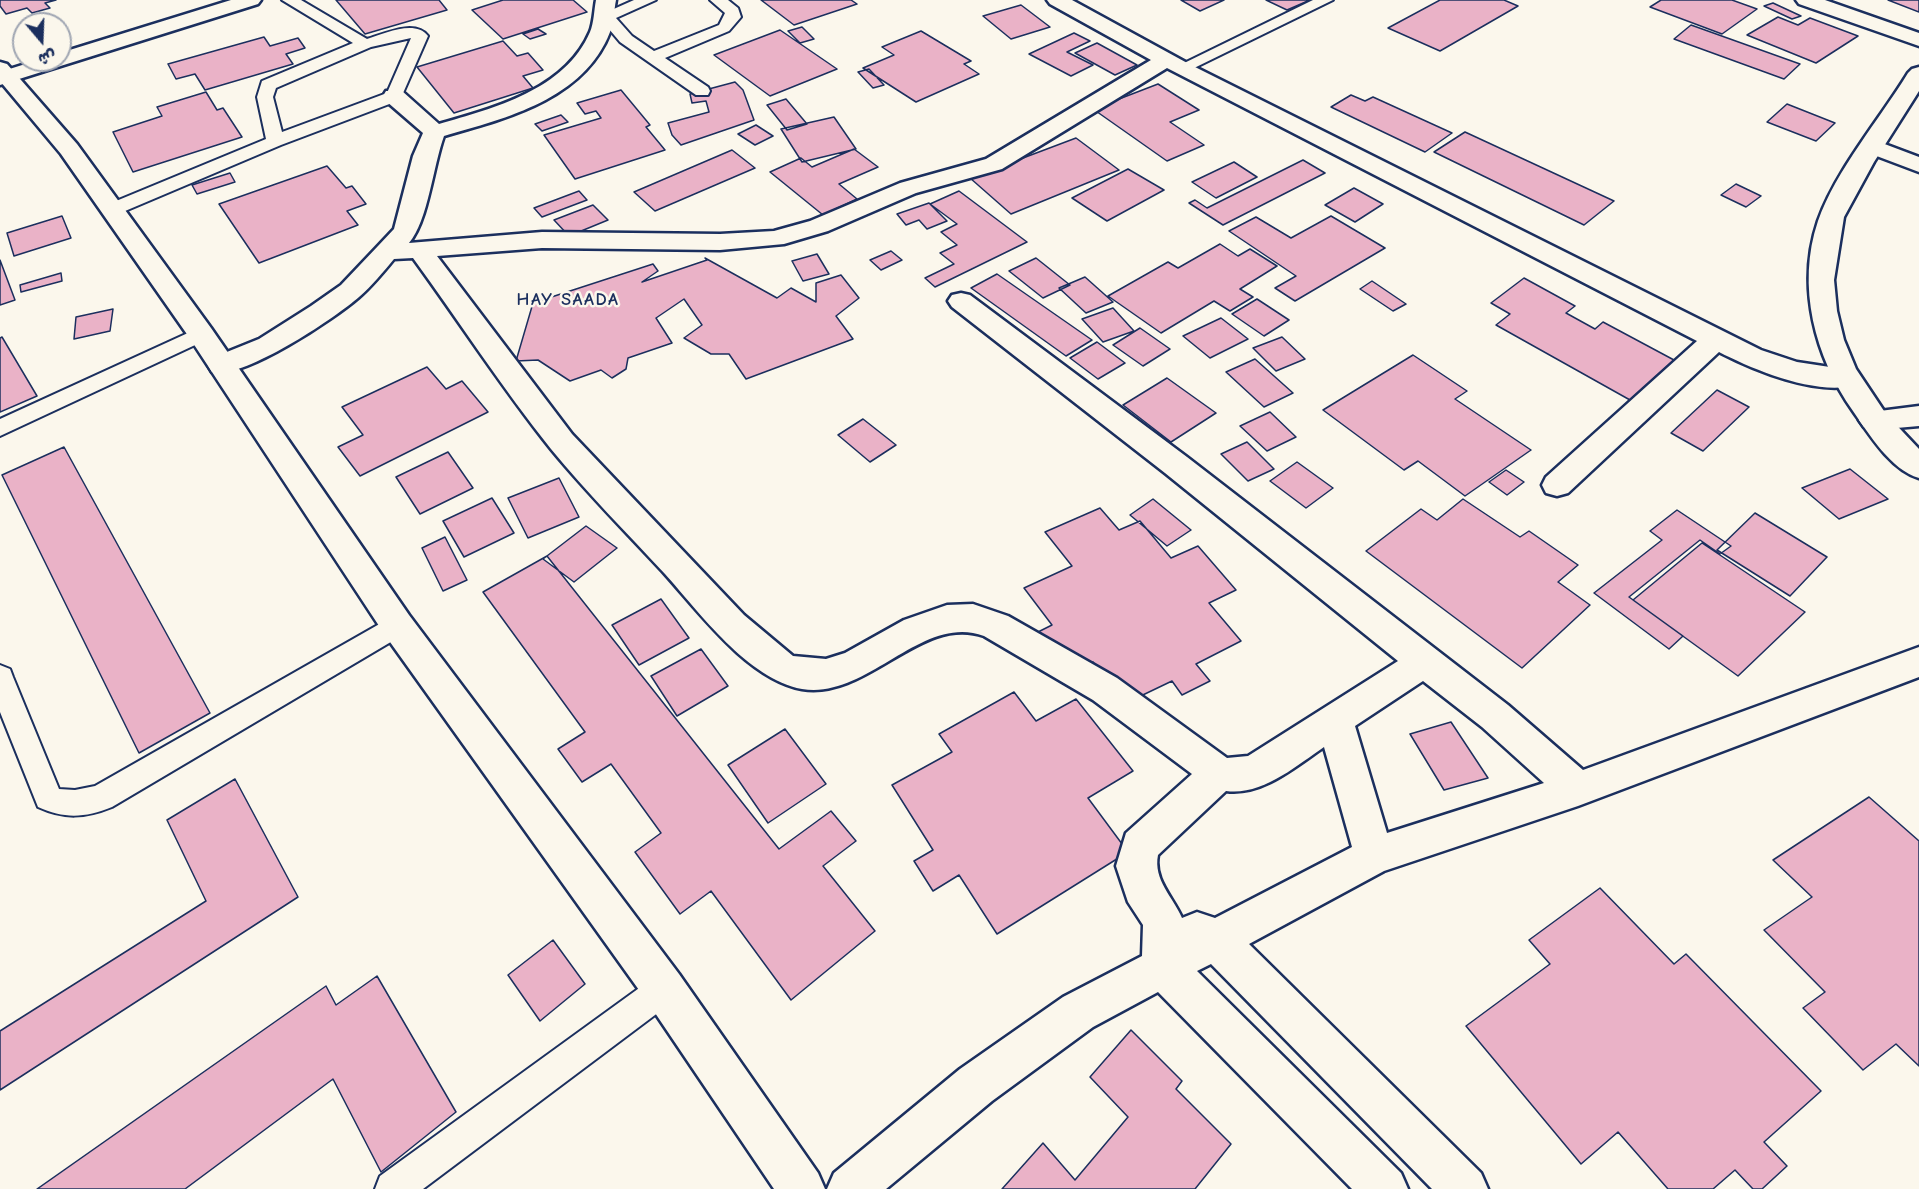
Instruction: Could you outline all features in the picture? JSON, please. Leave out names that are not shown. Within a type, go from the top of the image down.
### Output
[{"type":"street","points":[[72,56],[251,0]]},
{"type":"street","points":[[1057,0],[1175,63],[1716,339],[1782,370],[1815,377],[1846,378]]},
{"type":"street","points":[[1806,0],[1919,40]]},
{"type":"street","points":[[435,132],[532,100],[565,81],[595,44],[606,8]]},
{"type":"street","points":[[222,365],[269,345],[350,291],[403,250],[587,239],[720,242],[775,239],[791,235],[908,188],[994,164],[1175,63]]},
{"type":"street","points":[[1919,73],[1831,219],[1821,267],[1821,304],[1828,337],[1846,378],[1874,420],[1919,467]]},
{"type":"street","points":[[3,74],[69,148],[201,334],[397,625],[664,989],[802,1189]]},
{"type":"street","points":[[394,96],[435,132]]},
{"type":"street","points":[[435,132],[425,156],[403,250],[562,442],[732,625],[782,668],[803,674],[826,674],[856,664],[916,630],[947,619],[973,618],[996,626],[1105,689],[1219,773],[1234,776],[1253,772],[1424,662]]},
{"type":"street","points":[[1874,147],[1919,165]]},
{"type":"street","points":[[961,301],[1176,465],[1495,716],[1578,789]]},
{"type":"street","points":[[1557,485],[1716,339]]},
{"type":"street","points":[[1874,420],[1919,416]]},
{"type":"street","points":[[850,1189],[976,1085],[1060,1025],[1162,966],[1374,856],[1578,789],[1919,662]]},
{"type":"street","points":[[1335,721],[1374,856]]},
{"type":"street","points":[[1219,773],[1140,846],[1136,866],[1142,888],[1163,920],[1162,966],[1385,1189]]},
{"type":"street","points":[[1163,920],[1215,939],[1465,1189]]},
{"type":"lane","points":[[290,0],[365,44]]},
{"type":"lane","points":[[648,0],[606,8],[626,39],[702,91]]},
{"type":"lane","points":[[652,57],[723,28],[733,17],[733,11],[718,0]]},
{"type":"lane","points":[[1175,63],[1325,0]]},
{"type":"lane","points":[[111,210],[275,141],[394,96],[420,36],[416,33],[400,34],[365,44],[268,85],[265,97],[275,141]]},
{"type":"lane","points":[[0,428],[201,334]]},
{"type":"lane","points":[[0,677],[48,798],[60,804],[80,804],[102,798],[397,625]]},
{"type":"lane","points":[[393,1189],[664,989]]},
{"type":"building","points":[[0,0],[56,0],[45,3],[50,8],[36,12],[31,12],[27,8],[6,14],[0,6]]},
{"type":"building","points":[[336,0],[439,0],[447,10],[365,34]]},
{"type":"building","points":[[503,0],[573,0],[587,12],[503,39],[472,10]]},
{"type":"building","points":[[761,0],[851,0],[857,4],[794,25]]},
{"type":"building","points":[[1181,0],[1224,0],[1200,11]]},
{"type":"building","points":[[1266,0],[1310,0],[1287,10]]},
{"type":"building","points":[[1440,0],[1504,0],[1518,6],[1440,51],[1388,28]]},
{"type":"building","points":[[1661,0],[1732,0],[1757,9],[1722,34],[1650,7]]},
{"type":"building","points":[[1888,0],[1919,0],[1919,12]]},
{"type":"building","points":[[1773,3],[1801,16],[1792,19],[1764,6]]},
{"type":"building","points":[[1021,5],[1050,27],[1011,39],[983,16]]},
{"type":"building","points":[[1778,17],[1798,25],[1810,18],[1858,36],[1816,63],[1747,35]]},
{"type":"building","points":[[1691,25],[1800,64],[1784,79],[1674,39]]},
{"type":"building","points":[[802,27],[814,39],[800,43],[788,31]]},
{"type":"building","points":[[538,29],[546,34],[530,39],[523,34]]},
{"type":"building","points":[[780,30],[837,69],[770,96],[714,55]]},
{"type":"building","points":[[921,31],[971,61],[964,64],[979,74],[916,102],[863,68],[894,55],[882,47]]},
{"type":"building","points":[[1074,33],[1090,41],[1067,52],[1093,65],[1071,76],[1029,54]]},
{"type":"building","points":[[264,37],[270,46],[298,38],[305,48],[286,54],[293,64],[205,90],[195,74],[176,79],[168,64]]},
{"type":"building","points":[[503,41],[517,56],[528,53],[543,70],[523,76],[533,88],[454,113],[417,67]]},
{"type":"building","points":[[1097,43],[1137,65],[1115,75],[1075,53]]},
{"type":"building","points":[[869,69],[884,85],[873,88],[858,72]]},
{"type":"building","points":[[735,82],[743,90],[754,120],[681,145],[672,135],[668,123],[709,112],[706,101],[692,103],[690,94]]},
{"type":"building","points":[[1158,84],[1199,110],[1170,122],[1204,145],[1167,161],[1093,109]]},
{"type":"building","points":[[621,90],[650,125],[646,127],[665,150],[575,179],[544,135],[601,118],[596,111],[585,114],[577,103]]},
{"type":"building","points":[[206,92],[217,110],[223,108],[242,137],[133,172],[113,132],[162,116],[157,107]]},
{"type":"building","points":[[1351,95],[1365,101],[1373,97],[1452,133],[1425,152],[1331,107]]},
{"type":"building","points":[[786,99],[807,124],[787,130],[767,105]]},
{"type":"building","points":[[1787,104],[1835,123],[1816,141],[1767,122]]},
{"type":"building","points":[[561,115],[568,122],[542,131],[535,124]]},
{"type":"building","points":[[834,117],[856,149],[802,162],[781,129]]},
{"type":"building","points":[[756,125],[773,136],[755,145],[738,134]]},
{"type":"building","points":[[1465,132],[1614,201],[1584,225],[1434,152]]},
{"type":"building","points":[[1076,138],[1119,170],[1011,214],[970,178]]},
{"type":"building","points":[[854,149],[878,167],[839,184],[857,199],[823,215],[770,172],[801,158],[812,167]]},
{"type":"building","points":[[732,150],[755,168],[655,211],[634,192]]},
{"type":"building","points":[[1303,160],[1325,173],[1223,225],[1189,203],[1195,200],[1207,208]]},
{"type":"building","points":[[1234,162],[1257,177],[1216,198],[1192,182]]},
{"type":"building","points":[[327,166],[346,188],[352,186],[366,204],[347,211],[358,225],[259,263],[219,204]]},
{"type":"building","points":[[1128,169],[1164,190],[1107,221],[1072,198]]},
{"type":"building","points":[[230,173],[235,182],[197,194],[192,185]]},
{"type":"building","points":[[1736,184],[1761,196],[1746,207],[1721,195]]},
{"type":"building","points":[[1354,188],[1383,204],[1355,222],[1325,205]]},
{"type":"building","points":[[579,191],[587,200],[542,217],[534,208]]},
{"type":"building","points":[[959,191],[1027,242],[935,287],[925,278],[954,264],[940,253],[957,245],[941,232],[957,224],[930,204]]},
{"type":"building","points":[[929,203],[947,221],[927,229],[919,220],[906,225],[897,214]]},
{"type":"building","points":[[593,205],[608,220],[569,236],[554,220]]},
{"type":"building","points":[[62,216],[71,238],[14,256],[7,233]]},
{"type":"building","points":[[1331,216],[1385,248],[1295,301],[1275,288],[1296,276],[1229,231],[1256,217],[1291,238]]},
{"type":"building","points":[[1220,244],[1238,256],[1250,249],[1277,266],[1240,289],[1253,297],[1230,311],[1214,301],[1161,333],[1108,296],[1168,262],[1178,268]]},
{"type":"building","points":[[891,251],[902,260],[881,270],[870,260]]},
{"type":"building","points":[[817,254],[829,274],[803,281],[792,261]]},
{"type":"building","points":[[705,258],[777,298],[791,288],[816,302],[816,283],[841,275],[859,298],[836,316],[853,339],[746,379],[729,354],[711,354],[684,338],[702,325],[684,299],[656,318],[672,343],[628,358],[626,369],[612,378],[601,370],[570,381],[538,360],[516,361],[533,303],[653,264],[658,271],[642,282],[707,260]]},
{"type":"building","points":[[1036,258],[1070,285],[1043,298],[1009,271]]},
{"type":"building","points":[[0,260],[15,300],[0,305]]},
{"type":"building","points":[[61,273],[62,281],[21,292],[20,285]]},
{"type":"building","points":[[997,274],[1092,340],[1066,356],[971,288]]},
{"type":"building","points":[[1085,277],[1113,302],[1086,313],[1059,288]]},
{"type":"building","points":[[1524,278],[1575,306],[1566,313],[1595,329],[1603,322],[1674,360],[1630,400],[1496,325],[1510,314],[1491,303]]},
{"type":"building","points":[[1372,281],[1406,304],[1393,311],[1360,289]]},
{"type":"building","points":[[1257,299],[1289,320],[1264,336],[1232,314]]},
{"type":"building","points":[[1113,308],[1134,331],[1103,342],[1082,319]]},
{"type":"building","points":[[113,309],[110,331],[74,339],[76,317]]},
{"type":"building","points":[[1221,318],[1248,339],[1210,358],[1183,336]]},
{"type":"building","points":[[1140,328],[1170,349],[1143,366],[1113,345]]},
{"type":"building","points":[[2,337],[37,396],[0,412],[0,338]]},
{"type":"building","points":[[1282,337],[1305,359],[1276,371],[1253,348]]},
{"type":"building","points":[[1097,342],[1125,363],[1098,379],[1070,358]]},
{"type":"building","points":[[1413,355],[1467,391],[1455,399],[1531,450],[1465,496],[1418,461],[1404,470],[1323,410]]},
{"type":"building","points":[[1255,359],[1293,393],[1264,407],[1226,372]]},
{"type":"building","points":[[427,367],[446,389],[462,381],[488,412],[360,476],[338,447],[363,435],[342,407]]},
{"type":"building","points":[[1167,378],[1216,413],[1171,442],[1123,405]]},
{"type":"building","points":[[1717,390],[1749,407],[1703,451],[1671,433]]},
{"type":"building","points":[[1270,412],[1296,437],[1267,451],[1240,426]]},
{"type":"building","points":[[863,419],[896,445],[870,462],[838,435]]},
{"type":"building","points":[[1247,442],[1274,469],[1248,481],[1221,454]]},
{"type":"building","points":[[64,447],[210,713],[139,753],[2,475]]},
{"type":"building","points":[[448,452],[473,488],[420,514],[396,477]]},
{"type":"building","points":[[1297,462],[1333,488],[1306,508],[1270,481]]},
{"type":"building","points":[[1850,469],[1888,499],[1839,519],[1802,488]]},
{"type":"building","points":[[1506,470],[1524,482],[1507,495],[1489,482]]},
{"type":"building","points":[[559,478],[579,517],[528,538],[508,498]]},
{"type":"building","points":[[492,498],[514,533],[464,557],[443,521]]},
{"type":"building","points":[[1153,499],[1191,530],[1167,546],[1130,515]]},
{"type":"building","points":[[1463,499],[1520,537],[1529,531],[1578,565],[1558,582],[1590,605],[1522,668],[1366,551],[1421,509],[1437,520]]},
{"type":"building","points":[[1100,508],[1119,530],[1140,521],[1171,558],[1198,546],[1236,590],[1209,603],[1241,641],[1196,664],[1210,681],[1182,695],[1172,681],[1124,704],[1093,662],[1066,674],[1036,633],[1052,625],[1024,588],[1072,566],[1045,532]]},
{"type":"building","points":[[1677,510],[1731,546],[1720,554],[1700,540],[1629,597],[1683,636],[1669,649],[1594,593],[1662,540],[1650,531]]},
{"type":"building","points":[[1755,513],[1827,557],[1790,596],[1717,550]]},
{"type":"building","points":[[586,526],[617,548],[574,582],[543,559]]},
{"type":"building","points":[[445,537],[467,580],[443,591],[422,548]]},
{"type":"building","points":[[1702,543],[1805,612],[1738,676],[1633,600]]},
{"type":"building","points":[[547,556],[779,849],[831,811],[856,841],[823,866],[875,931],[791,1000],[711,891],[680,914],[635,852],[661,833],[611,764],[582,782],[558,749],[585,732],[483,592]]},
{"type":"building","points":[[661,599],[689,638],[639,665],[612,625]]},
{"type":"building","points":[[701,649],[728,686],[677,716],[651,676]]},
{"type":"building","points":[[1014,692],[1036,721],[1076,699],[1133,771],[1088,798],[1128,852],[997,934],[959,875],[933,891],[914,861],[933,850],[892,785],[952,752],[939,734]]},
{"type":"building","points":[[1451,722],[1488,778],[1444,790],[1410,734]]},
{"type":"building","points":[[785,729],[826,784],[768,823],[728,765]]},
{"type":"building","points":[[235,779],[298,897],[0,1090],[0,1031],[206,901],[167,820]]},
{"type":"building","points":[[1869,797],[1919,841],[1919,1066],[1896,1044],[1863,1070],[1803,1008],[1825,992],[1764,930],[1812,897],[1773,860]]},
{"type":"building","points":[[1600,888],[1674,964],[1686,954],[1821,1091],[1764,1142],[1787,1166],[1762,1189],[1753,1189],[1735,1170],[1713,1189],[1668,1189],[1618,1132],[1581,1164],[1466,1026],[1550,964],[1529,940]]},
{"type":"building","points":[[553,940],[585,984],[540,1021],[508,975]]},
{"type":"building","points":[[377,976],[456,1112],[381,1172],[333,1079],[185,1189],[37,1189],[326,986],[336,1005]]},
{"type":"building","points":[[1131,1030],[1182,1081],[1176,1089],[1231,1144],[1195,1189],[1002,1189],[1043,1143],[1075,1180],[1128,1117],[1090,1077]]},
{"type":"district","name":"HAY SAADA","points":[[568,300]]}]
